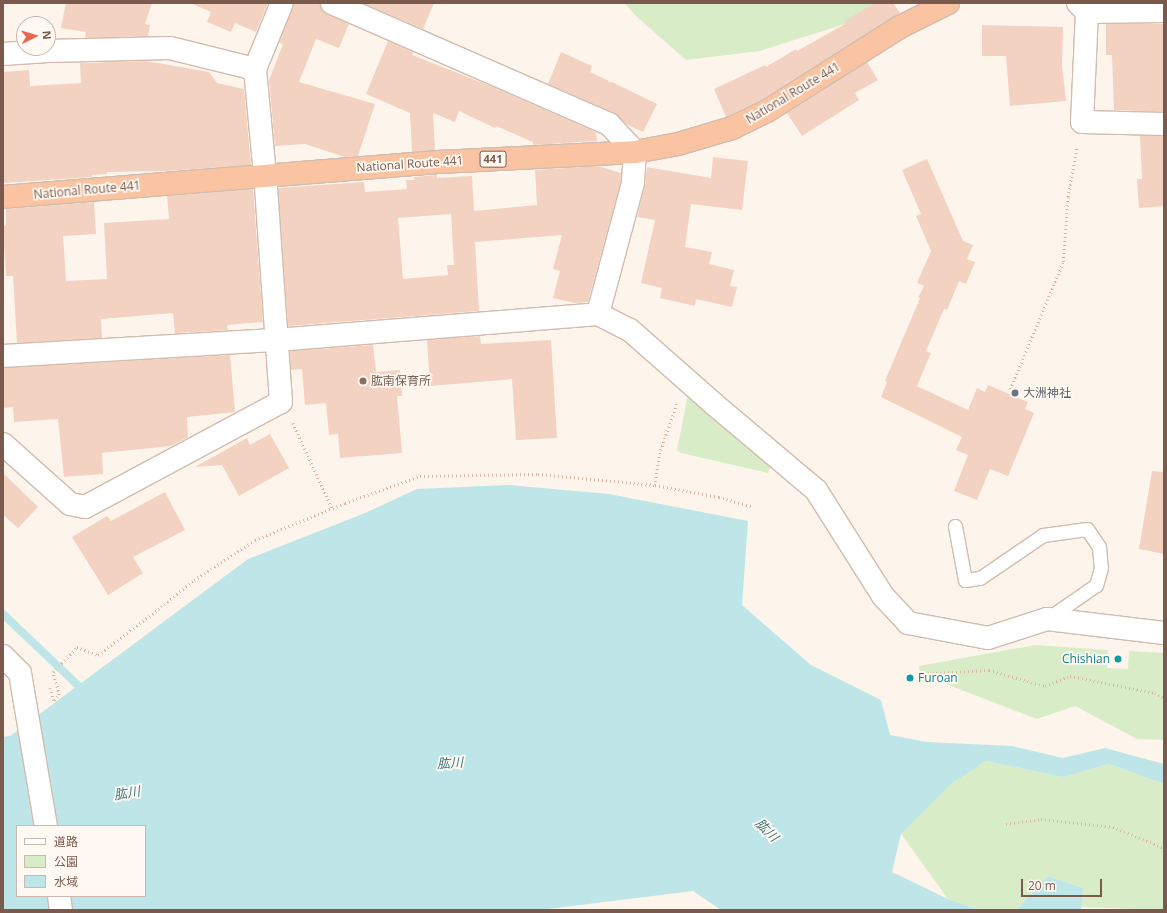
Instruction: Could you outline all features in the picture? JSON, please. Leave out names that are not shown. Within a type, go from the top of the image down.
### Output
[{"type":"highway","name":"National Route 441","points":[[3,197],[440,162],[635,152],[678,144],[732,128],[767,111],[900,27],[948,3]]},
{"type":"street","points":[[3,444],[70,504],[85,507],[281,402],[265,175],[255,69],[282,3]]},
{"type":"street","points":[[332,3],[609,124],[635,152],[633,183],[598,314]]},
{"type":"street","points":[[1164,11],[1083,8],[1082,122],[1164,124]]},
{"type":"street","points":[[3,54],[107,48],[170,48],[255,69]]},
{"type":"street","points":[[3,356],[276,340],[598,314],[630,330],[715,405],[816,490],[883,596],[908,623],[988,638],[1047,619],[1164,633]]},
{"type":"street","points":[[3,656],[20,673],[46,825]]},
{"type":"street","points":[[59,897],[61,910]]},
{"type":"lane","points":[[955,526],[965,580],[980,578],[1042,535],[1087,529],[1099,547],[1101,568],[1096,585],[1047,619]]},
{"type":"path","points":[[1010,389],[1063,262],[1068,198],[1082,122]]},
{"type":"path","points":[[655,485],[660,453],[678,401]]},
{"type":"path","points":[[281,402],[293,422],[332,508]]},
{"type":"path","points":[[54,700],[59,695],[53,672],[77,647],[98,655],[194,580],[255,540],[332,508],[420,476],[538,474],[655,485],[719,497],[754,507]]},
{"type":"path","points":[[920,674],[989,670],[1045,686],[1070,676],[1155,693],[1164,698]]},
{"type":"path","points":[[1006,824],[1041,819],[1113,827],[1164,848]]},
{"type":"green space","points":[[624,3],[881,3],[851,22],[760,51],[686,60],[637,17]]},
{"type":"green space","points":[[688,395],[773,461],[768,473],[681,453],[677,450]]},
{"type":"green space","points":[[1035,645],[1108,650],[1107,668],[1128,669],[1129,651],[1164,653],[1164,740],[1137,739],[1075,706],[1037,719],[933,679],[920,682],[919,666]]},
{"type":"green space","points":[[986,761],[1063,777],[1109,764],[1164,784],[1164,910],[1081,907],[1083,888],[1048,876],[1016,910],[980,910],[948,899],[901,834],[954,781]]},
{"type":"water","name":"肱川","points":[[507,485],[609,494],[748,521],[742,605],[811,665],[881,700],[890,735],[927,742],[1012,746],[1063,758],[1105,748],[1164,764],[1164,784],[1109,764],[1063,777],[986,761],[952,783],[901,834],[892,872],[948,899],[980,910],[721,910],[693,891],[540,910],[3,910],[3,737],[10,736],[248,559],[365,513],[417,489]]},
{"type":"water","points":[[1048,876],[1083,888],[1081,910],[1016,910]]},
{"type":"building","points":[[66,3],[152,3],[145,24],[150,25],[148,36],[85,38],[86,32],[61,28]]},
{"type":"building","points":[[190,3],[268,3],[256,32],[235,23],[231,32],[207,22],[211,12]]},
{"type":"building","points":[[294,3],[320,3],[322,10],[327,14],[349,24],[339,48],[316,39],[299,82],[375,104],[358,156],[345,157],[305,144],[275,146],[269,80],[283,44],[279,43]]},
{"type":"building","points":[[363,3],[434,3],[423,29]]},
{"type":"building","points":[[874,3],[893,3],[900,13],[761,100],[726,117],[714,89],[765,65],[766,67],[796,49],[797,51],[845,24],[844,22]]},
{"type":"building","points":[[1106,24],[1164,24],[1164,112],[1114,110],[1112,55],[1106,55]]},
{"type":"building","points":[[982,25],[1063,27],[1062,66],[1066,101],[1010,106],[1006,56],[982,56]]},
{"type":"building","points":[[388,41],[413,52],[412,55],[488,85],[596,132],[597,141],[533,145],[533,142],[496,126],[495,128],[459,111],[455,122],[433,113],[435,150],[412,152],[410,113],[366,94]]},
{"type":"building","points":[[561,52],[592,66],[590,72],[609,81],[608,82],[612,82],[657,104],[643,132],[626,124],[614,113],[548,84]]},
{"type":"building","points":[[146,61],[209,72],[217,83],[244,89],[251,165],[166,171],[107,172],[107,174],[92,175],[92,177],[3,183],[3,72],[29,70],[30,86],[81,83],[80,63]]},
{"type":"building","points":[[867,62],[878,80],[855,93],[859,100],[802,136],[787,113]]},
{"type":"building","points":[[1140,136],[1164,136],[1164,206],[1139,208],[1137,179],[1142,179]]},
{"type":"building","points":[[713,157],[748,161],[742,210],[691,204],[685,247],[712,252],[709,264],[734,270],[730,286],[737,287],[732,307],[696,299],[695,306],[660,298],[662,288],[641,283],[655,220],[637,217],[645,186],[647,167],[711,178]]},
{"type":"building","points":[[927,159],[963,241],[973,245],[967,259],[975,262],[966,284],[959,281],[947,310],[944,309],[926,351],[931,353],[917,386],[968,410],[977,388],[985,392],[988,385],[1028,402],[1025,409],[1034,413],[1008,476],[990,469],[977,500],[954,491],[968,455],[956,450],[962,437],[881,397],[887,382],[885,381],[920,298],[918,298],[924,286],[917,283],[931,251],[916,216],[921,214],[902,170]]},
{"type":"building","points":[[598,166],[621,173],[621,181],[588,302],[574,303],[553,298],[560,271],[553,269],[562,235],[475,242],[479,311],[288,326],[278,188],[364,182],[365,192],[407,189],[406,180],[414,180],[414,177],[437,175],[437,178],[472,176],[474,211],[537,205],[535,170]],"holes":[[[451,214],[454,265],[447,265],[448,275],[403,279],[398,218]]]},
{"type":"building","points":[[253,189],[263,322],[227,325],[228,330],[175,333],[173,313],[101,319],[102,338],[17,343],[13,276],[6,276],[3,226],[6,226],[6,209],[94,202],[96,234],[63,236],[66,281],[107,279],[104,223],[169,219],[167,196]]},
{"type":"building","points":[[480,336],[481,344],[551,340],[557,438],[516,440],[512,379],[430,386],[427,340]]},
{"type":"building","points":[[373,345],[376,372],[400,370],[402,396],[397,396],[402,453],[340,458],[338,434],[329,435],[326,403],[305,405],[302,369],[291,370],[290,351]]},
{"type":"building","points":[[230,355],[235,412],[187,417],[188,437],[171,446],[102,453],[103,474],[64,477],[58,419],[14,422],[13,407],[3,408],[3,368]]},
{"type":"building","points":[[270,434],[289,468],[239,496],[222,465],[195,467],[247,438],[250,445]]},
{"type":"building","points":[[1152,471],[1164,472],[1164,554],[1139,549]]},
{"type":"building","points":[[3,473],[38,507],[18,528],[3,515]]},
{"type":"building","points":[[165,492],[185,530],[133,557],[143,573],[108,595],[72,537],[107,516],[111,521]]},
{"type":"waterway","points":[[3,614],[85,692]]},
{"type":"place","name":"肱南保育所","points":[[363,381]]},
{"type":"place","name":"大洲神社","points":[[1015,393]]},
{"type":"place","name":"Chishian","points":[[1118,659]]},
{"type":"place","name":"Furoan","points":[[910,678]]}]
